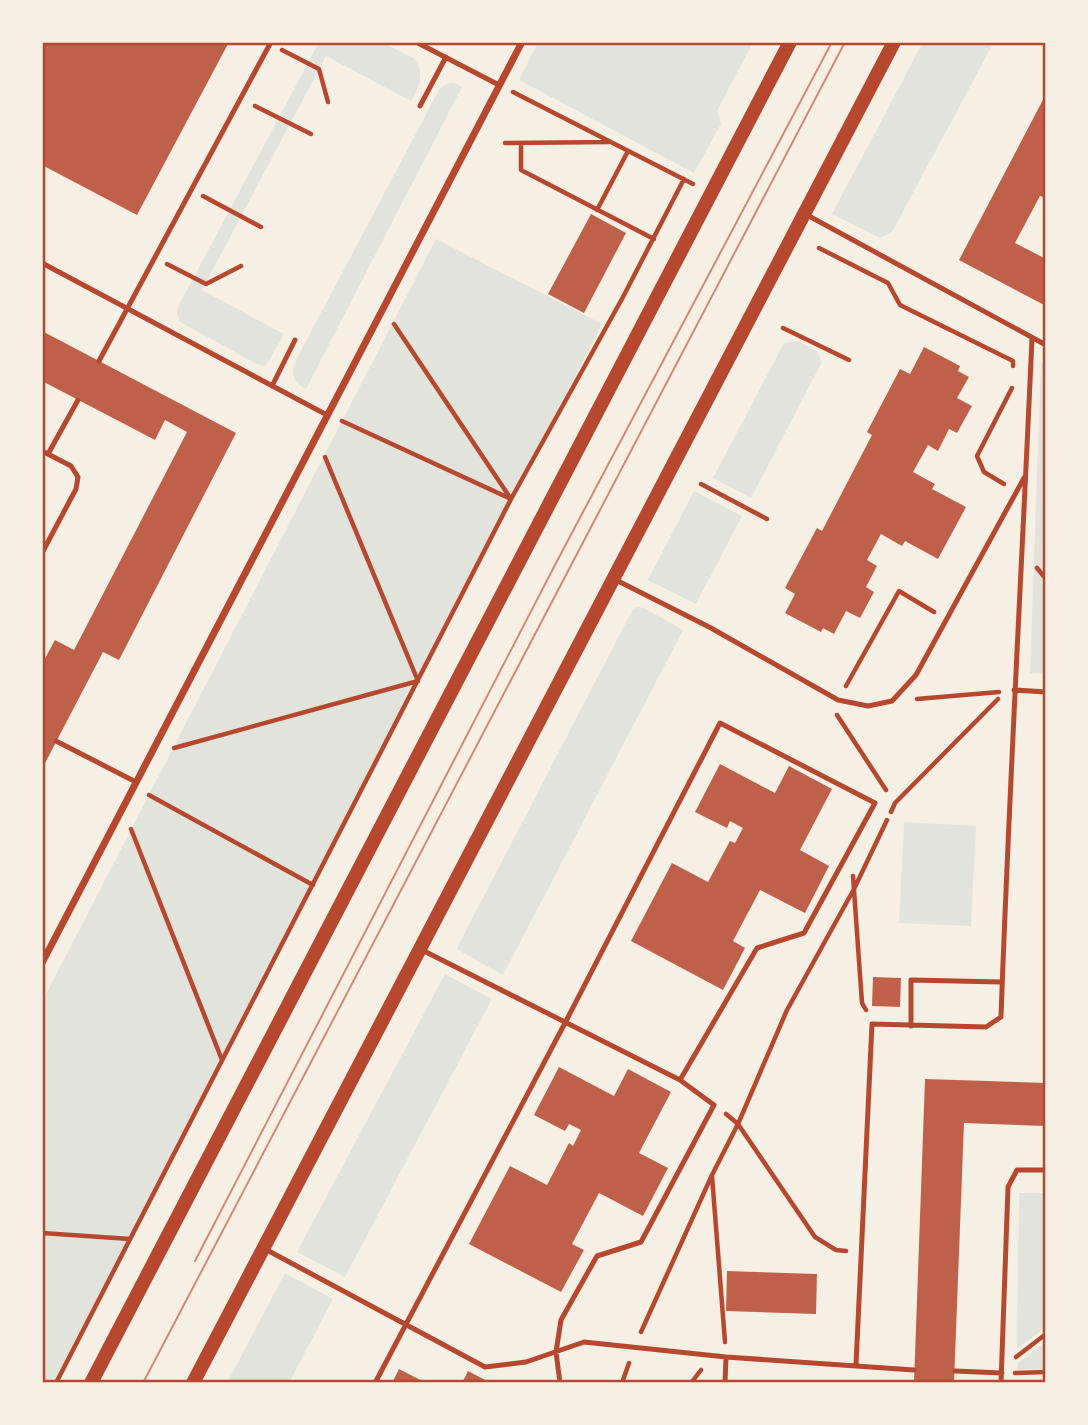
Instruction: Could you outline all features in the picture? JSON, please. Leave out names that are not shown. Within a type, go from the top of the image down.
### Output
[{"type":"main road","points":[[91,1383],[790,42]]},
{"type":"main road","points":[[193,1383],[894,42]]},
{"type":"street","points":[[42,963],[522,42]]},
{"type":"lane","points":[[416,42],[499,85]]},
{"type":"lane","points":[[99,361],[270,43]]},
{"type":"lane","points":[[420,106],[446,57]]},
{"type":"lane","points":[[804,214],[1046,345]]},
{"type":"lane","points":[[42,263],[327,415]]},
{"type":"lane","points":[[856,1365],[872,1024],[986,1027],[1001,1017],[1032,338]]},
{"type":"lane","points":[[272,386],[295,340]]},
{"type":"lane","points":[[42,553],[76,489],[78,477],[71,466],[45,453],[78,400]]},
{"type":"lane","points":[[613,578],[711,628],[838,700],[868,706],[892,701],[916,675],[1026,474]]},
{"type":"lane","points":[[1014,690],[1046,692]]},
{"type":"lane","points":[[375,1383],[720,723],[875,803],[804,933],[757,948],[680,1080]]},
{"type":"lane","points":[[57,741],[136,782]]},
{"type":"lane","points":[[419,948],[680,1080],[714,1105],[641,1242],[597,1256],[561,1320],[556,1352],[560,1383]]},
{"type":"lane","points":[[911,1026],[911,981],[1002,982]]},
{"type":"lane","points":[[1001,1383],[1007,1187],[1017,1170],[1046,1170]]},
{"type":"lane","points":[[263,1248],[485,1367],[526,1362],[584,1342],[726,1357],[915,1370]]},
{"type":"lane","points":[[725,1383],[726,1357]]},
{"type":"lane","points":[[954,1371],[1002,1371]]},
{"type":"path","points":[[270,43],[320,69],[328,102]]},
{"type":"path","points":[[499,85],[693,184]]},
{"type":"path","points":[[240,98],[311,134]]},
{"type":"path","points":[[505,143],[611,142]]},
{"type":"path","points":[[521,143],[521,170],[654,239]]},
{"type":"path","points":[[597,210],[628,151]]},
{"type":"path","points":[[56,1383],[511,499],[654,239],[684,179]]},
{"type":"path","points":[[191,190],[261,227]]},
{"type":"path","points":[[819,248],[888,284],[901,305],[1013,361],[1013,370]]},
{"type":"path","points":[[155,258],[206,284],[241,265]]},
{"type":"path","points":[[392,322],[511,499]]},
{"type":"path","points":[[783,328],[849,360]]},
{"type":"path","points":[[1014,383],[977,456],[984,472],[1017,491]]},
{"type":"path","points":[[341,421],[511,499]]},
{"type":"path","points":[[324,455],[418,681]]},
{"type":"path","points":[[701,484],[767,519]]},
{"type":"path","points":[[895,803],[834,711],[899,592],[947,620]]},
{"type":"path","points":[[173,748],[418,681]]},
{"type":"path","points":[[622,1383],[634,1348],[788,1010],[854,890],[895,803],[1006,691],[892,701]]},
{"type":"path","points":[[149,795],[313,885]]},
{"type":"path","points":[[131,829],[222,1060]]},
{"type":"path","points":[[852,846],[862,1003],[872,1024]]},
{"type":"path","points":[[714,1105],[738,1124],[815,1237],[836,1250],[861,1253]]},
{"type":"path","points":[[712,1175],[726,1357]]},
{"type":"path","points":[[42,1233],[130,1239]]},
{"type":"path","points":[[1002,1371],[1046,1334]]},
{"type":"path","points":[[1002,1371],[1046,1372]]},
{"type":"shaded area","points":[[319,42],[381,42],[415,59],[420,70],[420,83],[411,101],[326,56],[202,290],[284,334],[264,366],[180,322],[177,314],[179,305]]},
{"type":"shaded area","points":[[538,42],[753,42],[717,111],[721,124],[694,173],[519,80]]},
{"type":"shaded area","points":[[923,42],[994,42],[892,232],[880,238],[832,214]]},
{"type":"shaded area","points":[[454,83],[462,87],[306,389],[299,385],[293,375],[297,358],[440,88]]},
{"type":"shaded area","points":[[436,239],[602,324],[56,1383],[42,1383],[42,1002]]},
{"type":"shaded area","points":[[798,341],[817,351],[822,362],[751,498],[713,478],[784,343]]},
{"type":"shaded area","points":[[1041,362],[1046,364],[1046,674],[1030,673]]},
{"type":"shaded area","points":[[694,491],[742,516],[696,604],[648,580]]},
{"type":"shaded area","points":[[638,607],[683,630],[503,975],[458,950],[458,946],[633,609]]},
{"type":"shaded area","points":[[904,822],[976,826],[971,926],[899,923]]},
{"type":"shaded area","points":[[445,974],[492,999],[345,1277],[297,1252]]},
{"type":"shaded area","points":[[1019,1193],[1046,1193],[1046,1327],[1017,1349]]},
{"type":"shaded area","points":[[285,1273],[333,1299],[289,1383],[227,1383]]},
{"type":"shaded area","points":[[1046,1341],[1046,1369],[1017,1370],[1018,1363]]},
{"type":"building","points":[[47,42],[229,42],[137,215],[42,165],[42,51]]},
{"type":"building","points":[[1046,94],[1046,197],[1040,196],[1015,243],[1046,259],[1046,306],[959,260]]},
{"type":"building","points":[[591,214],[626,233],[584,313],[548,294]]},
{"type":"building","points":[[42,331],[236,433],[119,660],[103,652],[42,769],[42,662],[55,640],[74,650],[187,432],[165,420],[155,440],[42,381]]},
{"type":"building","points":[[924,347],[960,366],[958,371],[969,377],[957,398],[972,406],[957,433],[949,429],[938,451],[928,445],[913,472],[935,484],[932,489],[966,507],[938,559],[905,541],[902,546],[881,534],[867,560],[877,566],[866,587],[874,592],[860,618],[846,611],[834,634],[823,628],[821,632],[785,613],[795,594],[785,588],[817,528],[822,531],[872,435],[867,432],[900,369],[910,374]]},
{"type":"building","points":[[720,764],[775,793],[789,766],[832,789],[800,850],[829,866],[805,913],[760,890],[733,941],[745,948],[723,990],[631,941],[672,863],[708,882],[730,841],[735,843],[743,828],[730,821],[727,828],[695,812]]},
{"type":"building","points":[[873,977],[901,978],[900,1007],[872,1006]]},
{"type":"building","points":[[559,1067],[614,1096],[628,1069],[671,1092],[639,1153],[668,1168],[643,1216],[599,1193],[572,1244],[584,1250],[561,1292],[469,1244],[510,1166],[547,1185],[569,1143],[573,1146],[581,1130],[569,1124],[565,1131],[534,1115]]},
{"type":"building","points":[[925,1079],[1046,1083],[1046,1126],[964,1123],[954,1383],[914,1383]]},
{"type":"building","points":[[727,1271],[817,1274],[816,1314],[726,1311]]},
{"type":"building","points":[[399,1369],[426,1383],[392,1383]]},
{"type":"building","points":[[468,1371],[491,1383],[462,1383]]},
{"type":"tram line","points":[[195,1261],[556,563],[832,42]]},
{"type":"tram line","points":[[143,1383],[845,42]]}]
